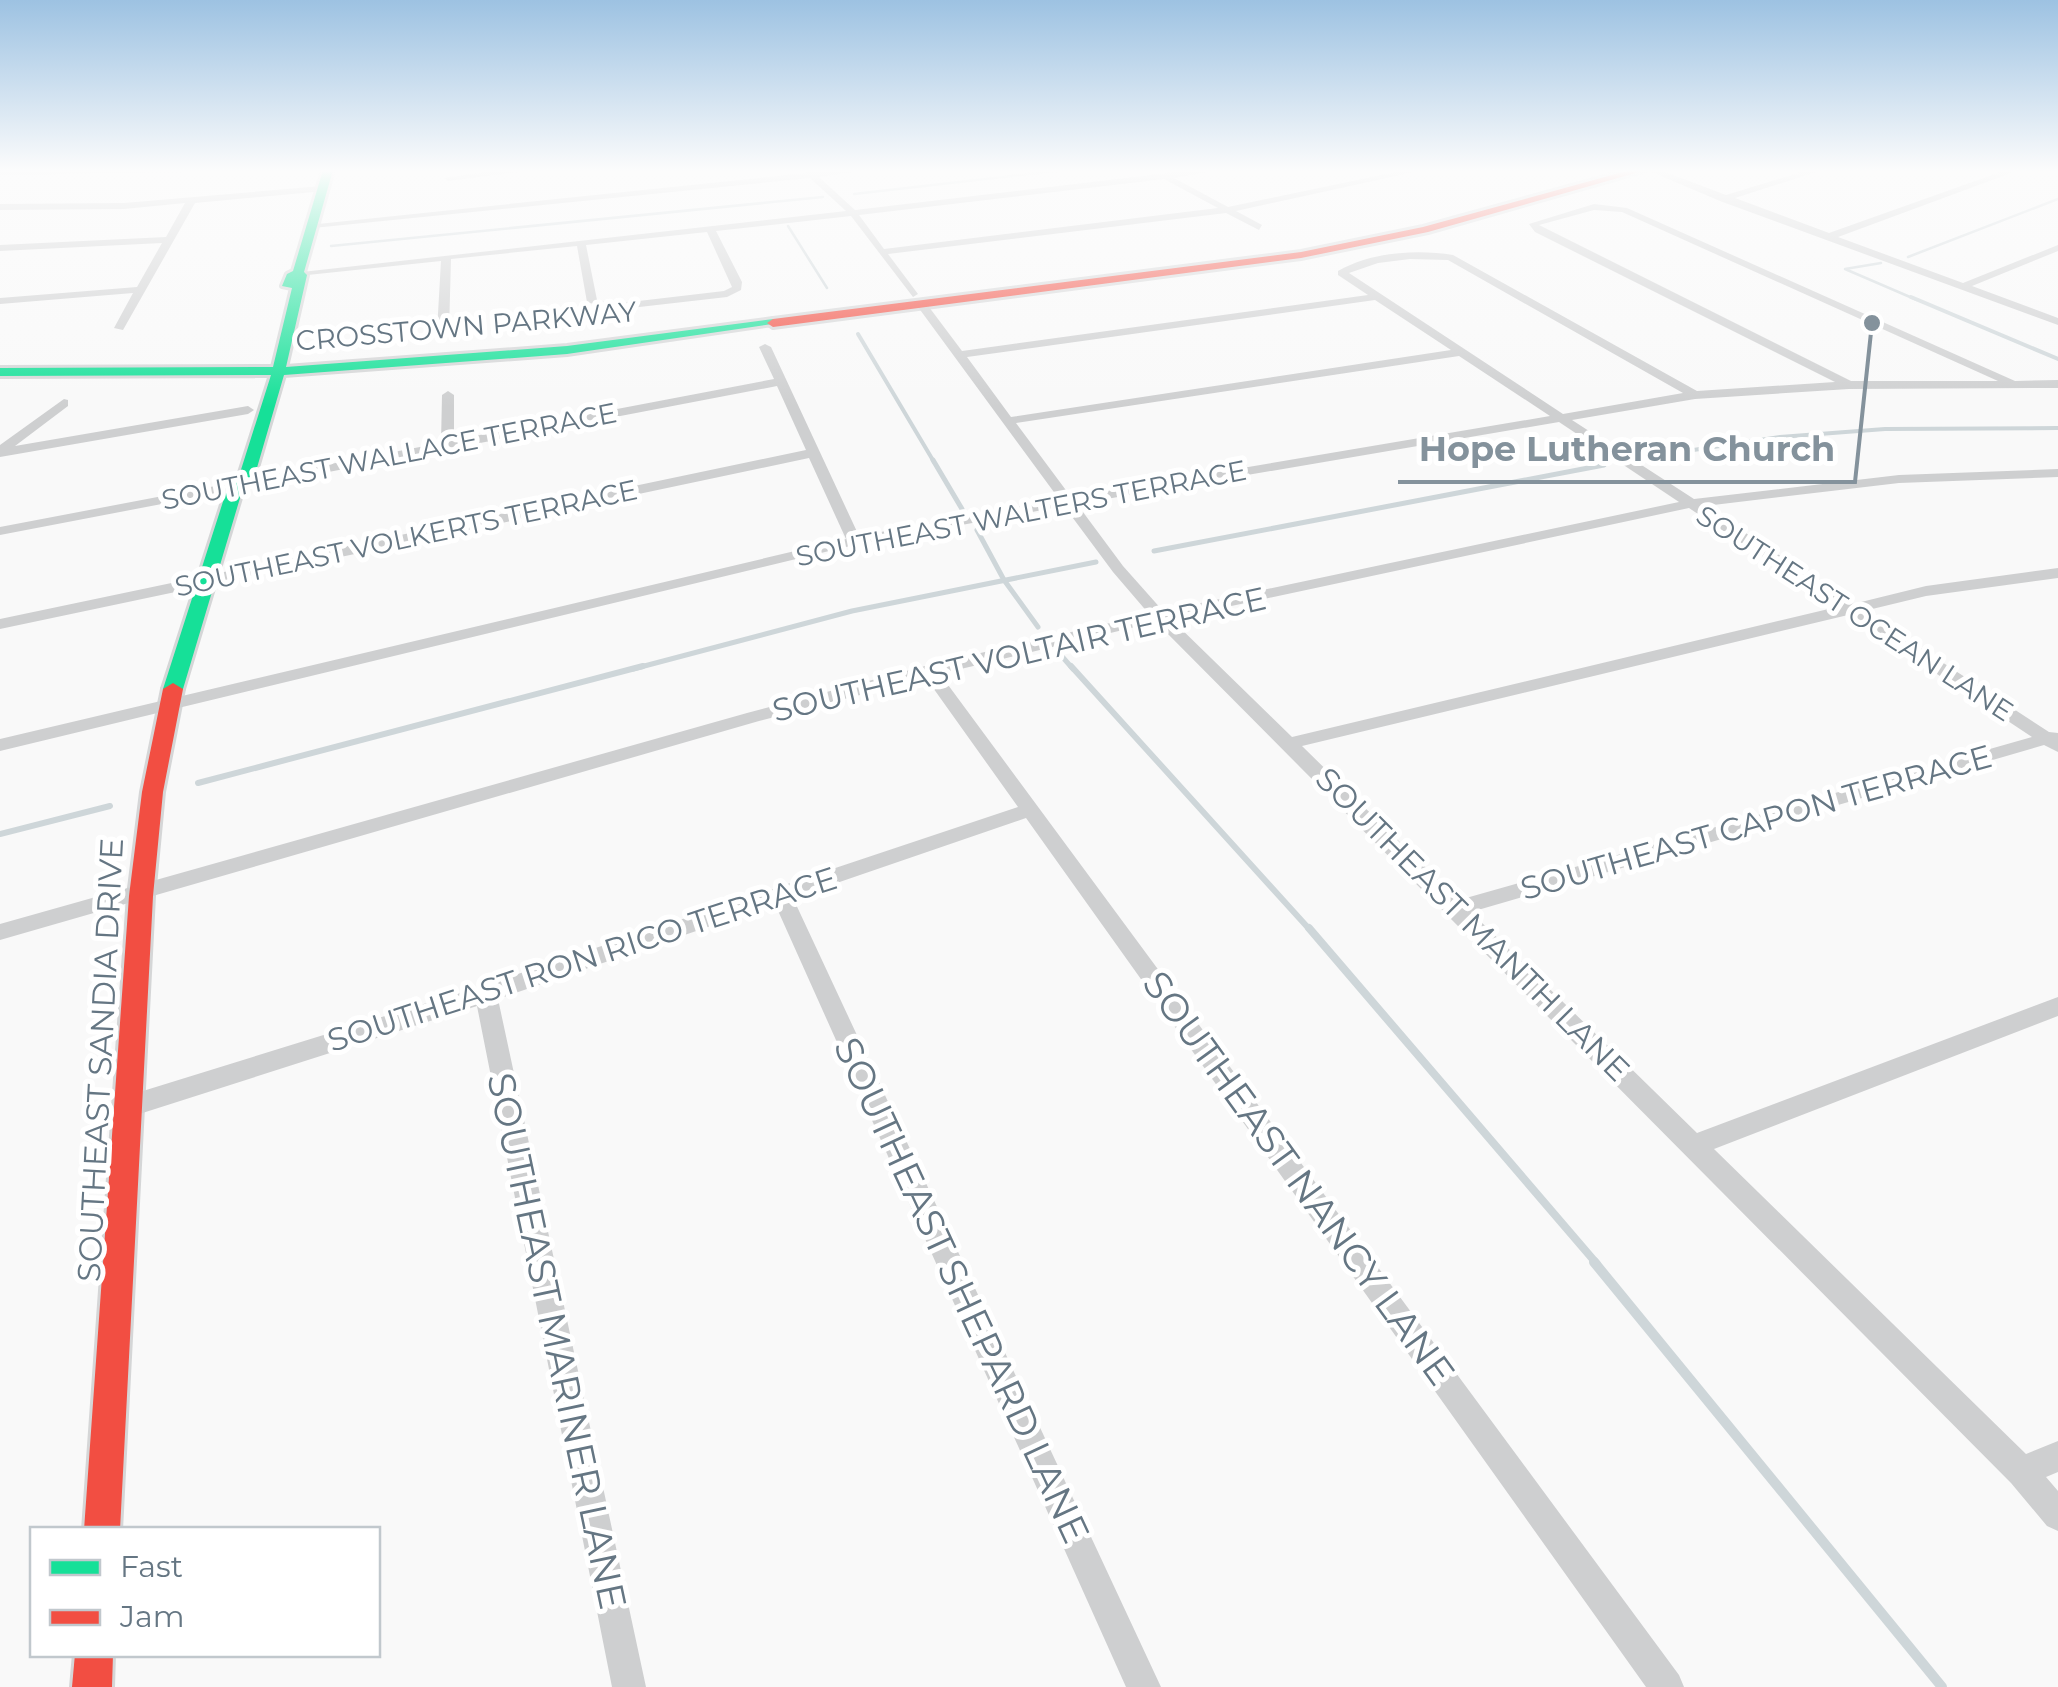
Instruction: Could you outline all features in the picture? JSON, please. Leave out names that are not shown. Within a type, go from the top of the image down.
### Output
[{"type":"main road","name":"SOUTHEAST SANDIA DRIVE","points":[[102,1527],[130,1106],[137,894],[152,788],[169,704],[236,486],[246,478],[291,276],[298,273],[306,249]]},
{"type":"main road","name":"CROSSTOWN PARKWAY","points":[[0,372],[500,358],[1141,272],[1268,249]]},
{"type":"main road","name":"CROSSTOWN PARKWAY","points":[[0,358],[271,365]]},
{"type":"main road","name":"SOUTHEAST SANDIA DRIVE","points":[[236,486],[229,480],[248,410],[271,365]]},
{"type":"main road","points":[[92,1687],[94,1657]]},
{"type":"street","points":[[120,328],[162,249]]},
{"type":"street","points":[[298,273],[521,249]]},
{"type":"street","points":[[583,249],[592,302],[601,305],[727,294],[737,288],[738,282],[721,249]]},
{"type":"street","name":"SOUTHEAST MANTH LANE","points":[[879,249],[1118,569],[1161,618],[1696,1145],[2022,1472],[2058,1515]]},
{"type":"street","points":[[881,252],[908,249]]},
{"type":"street","points":[[1579,249],[1849,385]]},
{"type":"street","points":[[1711,249],[2015,384]]},
{"type":"street","points":[[1863,249],[2058,322]]},
{"type":"street","points":[[1964,286],[2056,249]]},
{"type":"street","name":"SOUTHEAST OCEAN LANE","points":[[1695,395],[1456,259],[1426,254],[1347,268],[1342,273],[1554,416],[2054,740]]},
{"type":"street","points":[[443,331],[446,257]]},
{"type":"street","points":[[2032,258],[2045,263]]},
{"type":"street","points":[[0,301],[138,290]]},
{"type":"street","points":[[960,355],[1374,297]]},
{"type":"street","points":[[765,347],[854,541]]},
{"type":"street","points":[[1008,421],[1461,352]]},
{"type":"street","name":"SOUTHEAST WALLACE TERRACE","points":[[0,531],[779,382]]},
{"type":"street","name":"SOUTHEAST WALTERS TERRACE","points":[[0,745],[854,541],[1554,416],[1695,395],[1849,385],[2058,384]]},
{"type":"street","points":[[448,395],[448,443]]},
{"type":"street","points":[[0,452],[64,403]]},
{"type":"street","points":[[0,452],[248,410]]},
{"type":"street","name":"SOUTHEAST VOLKERTS TERRACE","points":[[0,624],[812,453]]},
{"type":"street","name":"SOUTHEAST VOLTAIR TERRACE","points":[[0,932],[929,670],[1161,618],[1690,504],[1900,479],[2058,473]]},
{"type":"street","points":[[1291,743],[1926,591],[2058,574]]},
{"type":"street","name":"SOUTHEAST NANCY LANE","points":[[929,670],[1667,1687]]},
{"type":"street","name":"SOUTHEAST CAPON TERRACE","points":[[1454,910],[2054,740]]},
{"type":"street","name":"SOUTHEAST RON RICO TERRACE","points":[[130,1106],[486,994],[1032,808]]},
{"type":"street","name":"SOUTHEAST SHEPARD LANE","points":[[781,894],[1144,1687]]},
{"type":"street","name":"SOUTHEAST MARINER LANE","points":[[486,994],[628,1687]]},
{"type":"street","points":[[1696,1145],[2058,1006]]},
{"type":"street","points":[[2022,1472],[2058,1456]]},
{"type":"waterway","points":[[802,249],[827,288]]},
{"type":"waterway","points":[[1908,257],[1929,249]]},
{"type":"waterway","points":[[1881,263],[1845,269],[1917,300]]},
{"type":"waterway","points":[[1911,297],[2058,359]]},
{"type":"waterway","points":[[858,334],[934,462]]},
{"type":"waterway","points":[[1640,458],[1780,437],[1885,429],[2058,428]]},
{"type":"waterway","points":[[933,460],[962,509]]},
{"type":"waterway","points":[[1154,551],[1604,465]]},
{"type":"waterway","points":[[977,530],[1004,580]]},
{"type":"waterway","points":[[1004,580],[1096,562]]},
{"type":"waterway","points":[[633,669],[852,611],[1004,580]]},
{"type":"waterway","points":[[1004,580],[1038,627]]},
{"type":"waterway","points":[[1059,653],[1073,669]]},
{"type":"waterway","points":[[198,783],[643,666]]},
{"type":"waterway","points":[[1071,666],[1311,931]]},
{"type":"waterway","points":[[0,834],[110,806]]},
{"type":"waterway","points":[[1309,928],[1597,1264]]},
{"type":"waterway","points":[[1594,1262],[1942,1687]]},
{"type":"traffic: fast","points":[[288,286],[291,276],[298,273],[305,249]]},
{"type":"traffic: fast","points":[[173,689],[236,486],[246,478],[276,382],[301,275],[298,273]]},
{"type":"traffic: fast","points":[[0,372],[302,371],[567,350],[773,323]]},
{"type":"traffic: jam","points":[[773,323],[1332,249]]},
{"type":"traffic: jam","points":[[102,1527],[141,896],[152,792],[173,689]]},
{"type":"traffic: jam","points":[[92,1687],[94,1657]]},
{"type":"place","name":"Hope Lutheran Church","points":[[1872,323]]}]
